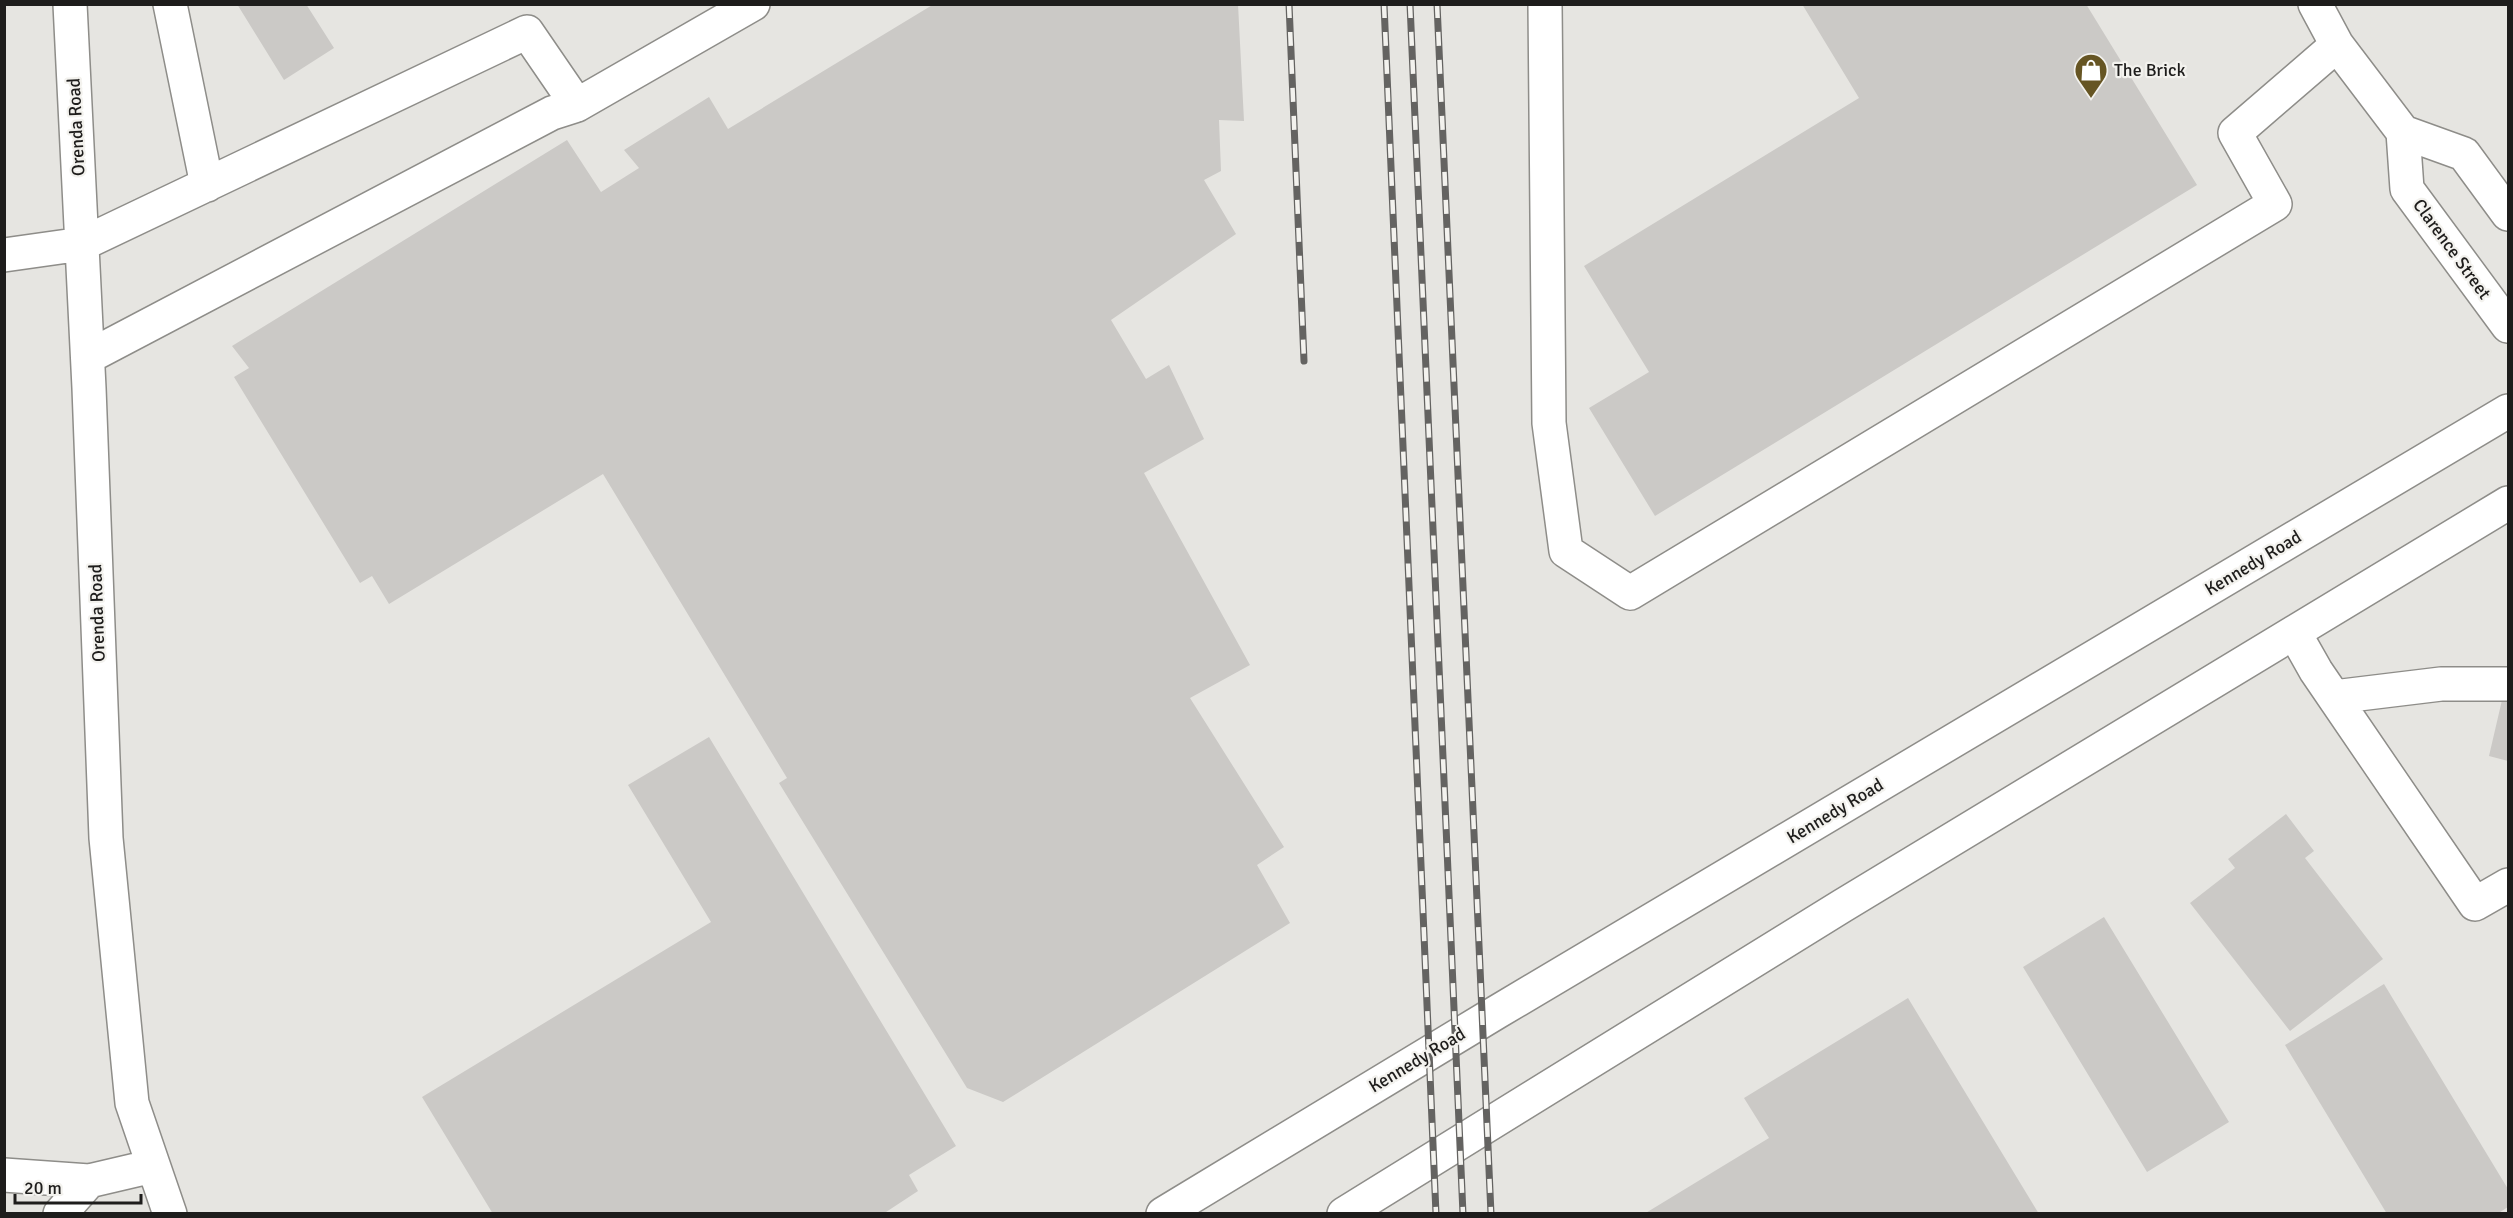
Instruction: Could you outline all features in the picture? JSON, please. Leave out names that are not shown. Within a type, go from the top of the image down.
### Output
[{"type":"main road","points":[[170,4],[207,185]]},
{"type":"main road","points":[[88,357],[552,113],[577,105],[753,4]]},
{"type":"main road","points":[[1545,4],[1549,423],[1566,551],[1630,593],[2275,204],[2235,133],[2337,45]]},
{"type":"main road","points":[[2315,4],[2337,45],[2403,132],[2464,154],[2508,214]]},
{"type":"main road","name":"Orenda Road","points":[[79,10],[82,244],[106,838],[132,1103],[170,1214]]},
{"type":"main road","points":[[4,255],[82,244],[527,32],[577,105]]},
{"type":"main road","name":"Clarence Street","points":[[2403,132],[2407,189],[2508,326]]},
{"type":"main road","name":"Kennedy Road","points":[[1163,1214],[1497,1012],[2508,411]]},
{"type":"main road","points":[[1344,1214],[1842,906],[2295,634],[2508,503]]},
{"type":"main road","points":[[2295,634],[2334,697],[2475,904],[2508,885]]},
{"type":"main road","points":[[2334,697],[2441,684],[2508,684]]},
{"type":"main road","points":[[4,1175],[89,1181],[153,1166]]},
{"type":"main road","points":[[60,1214],[89,1181]]},
{"type":"building","points":[[237,4],[306,4],[334,48],[284,80]]},
{"type":"building","points":[[934,4],[1238,4],[1244,121],[1219,120],[1221,171],[1204,180],[1236,234],[1111,320],[1146,379],[1169,365],[1204,439],[1144,473],[1250,665],[1190,698],[1284,847],[1257,865],[1290,923],[1003,1102],[967,1088],[779,783],[787,778],[603,474],[389,604],[372,576],[360,583],[234,377],[249,368],[232,346],[567,140],[601,192],[639,168],[624,150],[709,97],[728,129]]},
{"type":"building","points":[[1802,4],[2086,4],[2197,185],[1655,516],[1589,408],[1649,372],[1584,266],[1859,98]]},
{"type":"building","points":[[2502,700],[2508,701],[2508,761],[2489,756]]},
{"type":"building","points":[[709,737],[956,1146],[909,1175],[918,1191],[883,1214],[493,1214],[422,1097],[711,922],[628,785]]},
{"type":"building","points":[[2286,814],[2314,851],[2305,858],[2383,959],[2290,1031],[2190,903],[2235,868],[2228,859]]},
{"type":"building","points":[[2104,917],[2229,1122],[2147,1172],[2023,967]]},
{"type":"building","points":[[2384,984],[2508,1189],[2508,1207],[2497,1214],[2387,1214],[2285,1045]]},
{"type":"building","points":[[1908,998],[2039,1214],[1644,1214],[1769,1138],[1744,1098]]},
{"type":"railway","points":[[1289,4],[1304,361]]},
{"type":"railway","points":[[1384,4],[1436,1214]]},
{"type":"railway","points":[[1410,4],[1463,1214]]},
{"type":"railway","points":[[1437,4],[1491,1214]]},
{"type":"place","name":"The Brick","points":[[2091,99]]}]
